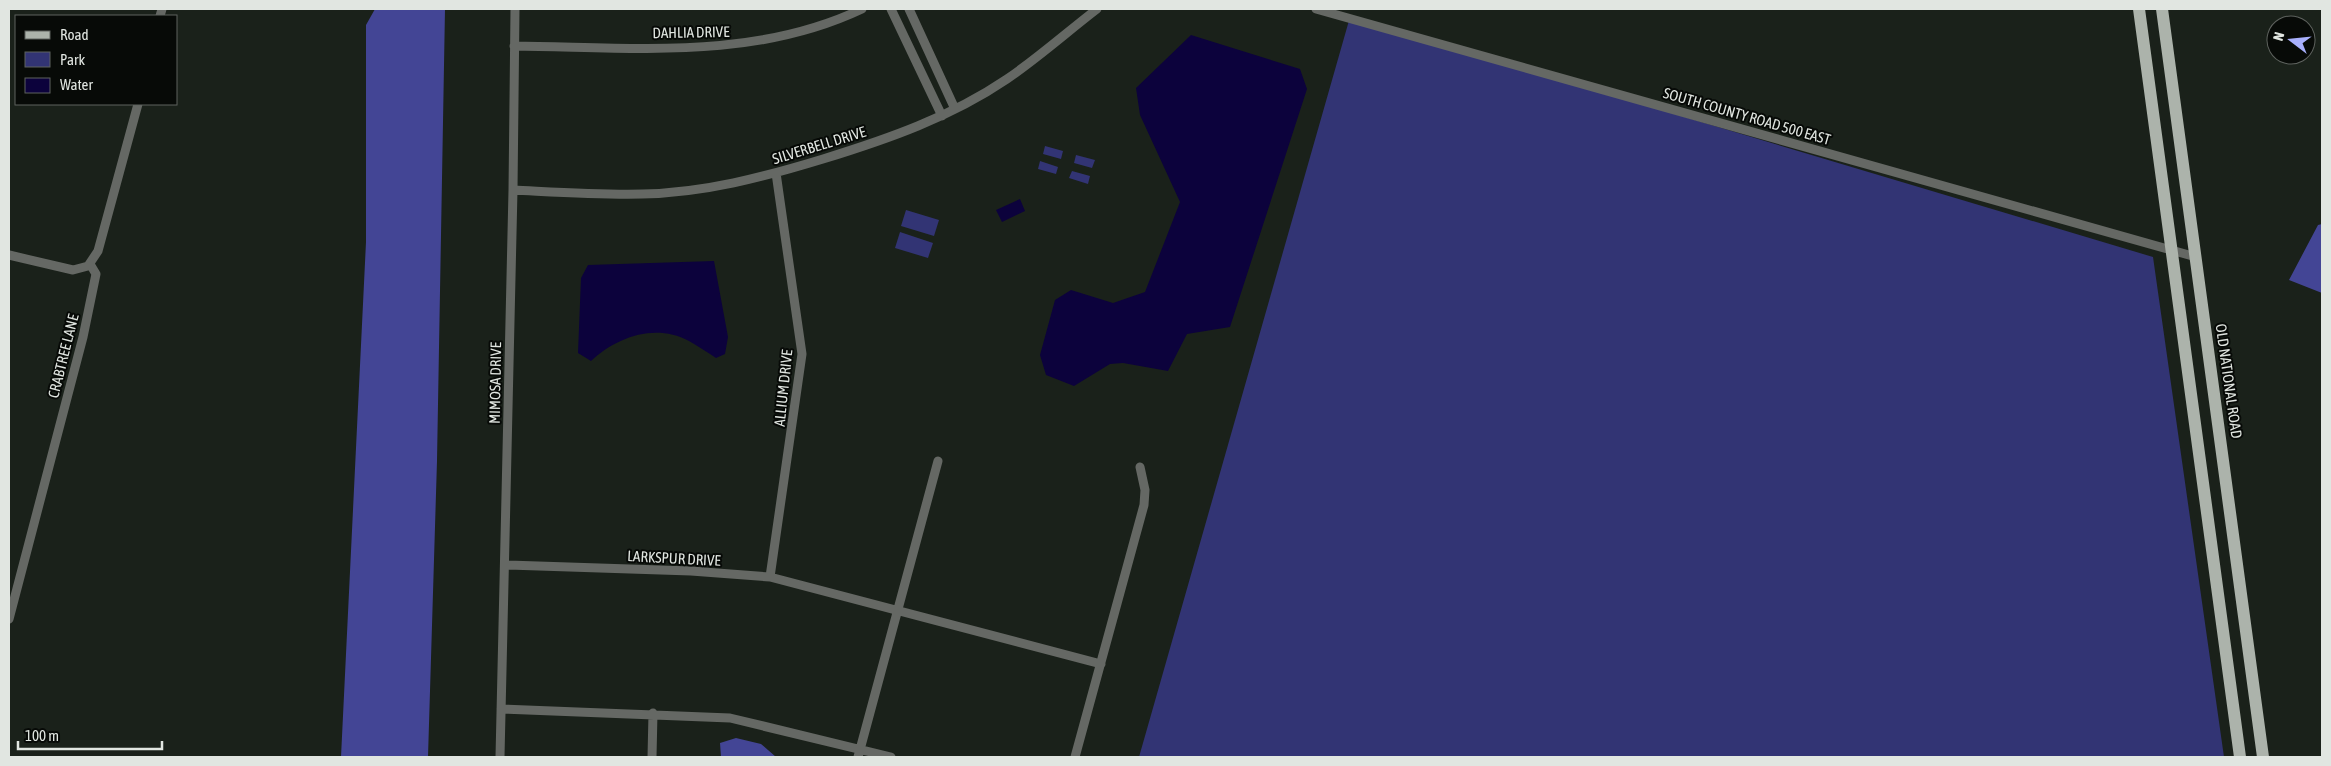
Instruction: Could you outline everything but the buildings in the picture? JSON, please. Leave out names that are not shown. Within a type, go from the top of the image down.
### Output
[{"type":"main road","points":[[2139,9],[2240,757]]},
{"type":"main road","name":"OLD NATIONAL ROAD","points":[[2162,9],[2263,757]]},
{"type":"street","name":"MIMOSA DRIVE","points":[[500,757],[513,190],[514,9]]},
{"type":"street","name":"DAHLIA DRIVE","points":[[514,46],[696,48],[733,46],[805,32],[862,9]]},
{"type":"street","points":[[891,9],[942,116]]},
{"type":"street","points":[[908,9],[955,109]]},
{"type":"street","name":"SILVERBELL DRIVE","points":[[513,190],[642,194],[709,188],[776,172],[904,132],[942,116],[1007,79],[1097,9]]},
{"type":"street","name":"SOUTH COUNTY ROAD 500 EAST","points":[[1316,9],[2196,258]]},
{"type":"street","points":[[9,255],[73,270],[90,264],[98,251],[103,235],[138,105]]},
{"type":"street","name":"ALLIUM DRIVE","points":[[770,577],[802,354],[776,172]]},
{"type":"street","name":"CRABTREE LANE","points":[[9,619],[82,337],[96,274],[90,264]]},
{"type":"street","points":[[859,753],[938,461]]},
{"type":"street","points":[[1075,757],[1144,504],[1145,490],[1140,467]]},
{"type":"street","name":"LARKSPUR DRIVE","points":[[505,565],[691,571],[770,577],[1101,664]]},
{"type":"street","points":[[501,709],[653,713],[738,719],[859,753],[891,757]]},
{"type":"street","points":[[652,757],[653,713]]},
{"type":"green space","points":[[1350,17],[2153,257],[2224,757],[1139,757]]},
{"type":"green space","points":[[1045,146],[1063,151],[1061,159],[1043,154]]},
{"type":"green space","points":[[1076,155],[1095,160],[1092,168],[1074,163]]},
{"type":"green space","points":[[1040,161],[1058,167],[1056,174],[1038,169]]},
{"type":"green space","points":[[1072,171],[1090,176],[1088,184],[1069,178]]},
{"type":"green space","points":[[906,210],[939,220],[934,236],[901,226]]},
{"type":"green space","points":[[900,232],[933,243],[928,258],[895,248]]},
{"type":"shaded area","points":[[375,9],[445,9],[437,461],[428,757],[341,757],[366,242],[366,25]]},
{"type":"shaded area","points":[[2322,224],[2322,293],[2289,280],[2318,225]]},
{"type":"shaded area","points":[[736,738],[761,744],[776,757],[721,757],[720,743]]},
{"type":"water","points":[[1191,35],[1300,69],[1307,89],[1230,327],[1187,334],[1168,371],[1123,363],[1110,364],[1074,386],[1046,375],[1040,355],[1055,300],[1071,290],[1113,303],[1145,292],[1180,202],[1140,115],[1136,88]]},
{"type":"water","points":[[1020,199],[1025,211],[1002,222],[996,210]]},
{"type":"water","points":[[714,261],[728,337],[725,354],[716,358],[689,341],[663,333],[637,335],[624,339],[612,345],[591,361],[578,353],[581,278],[588,265]]}]
